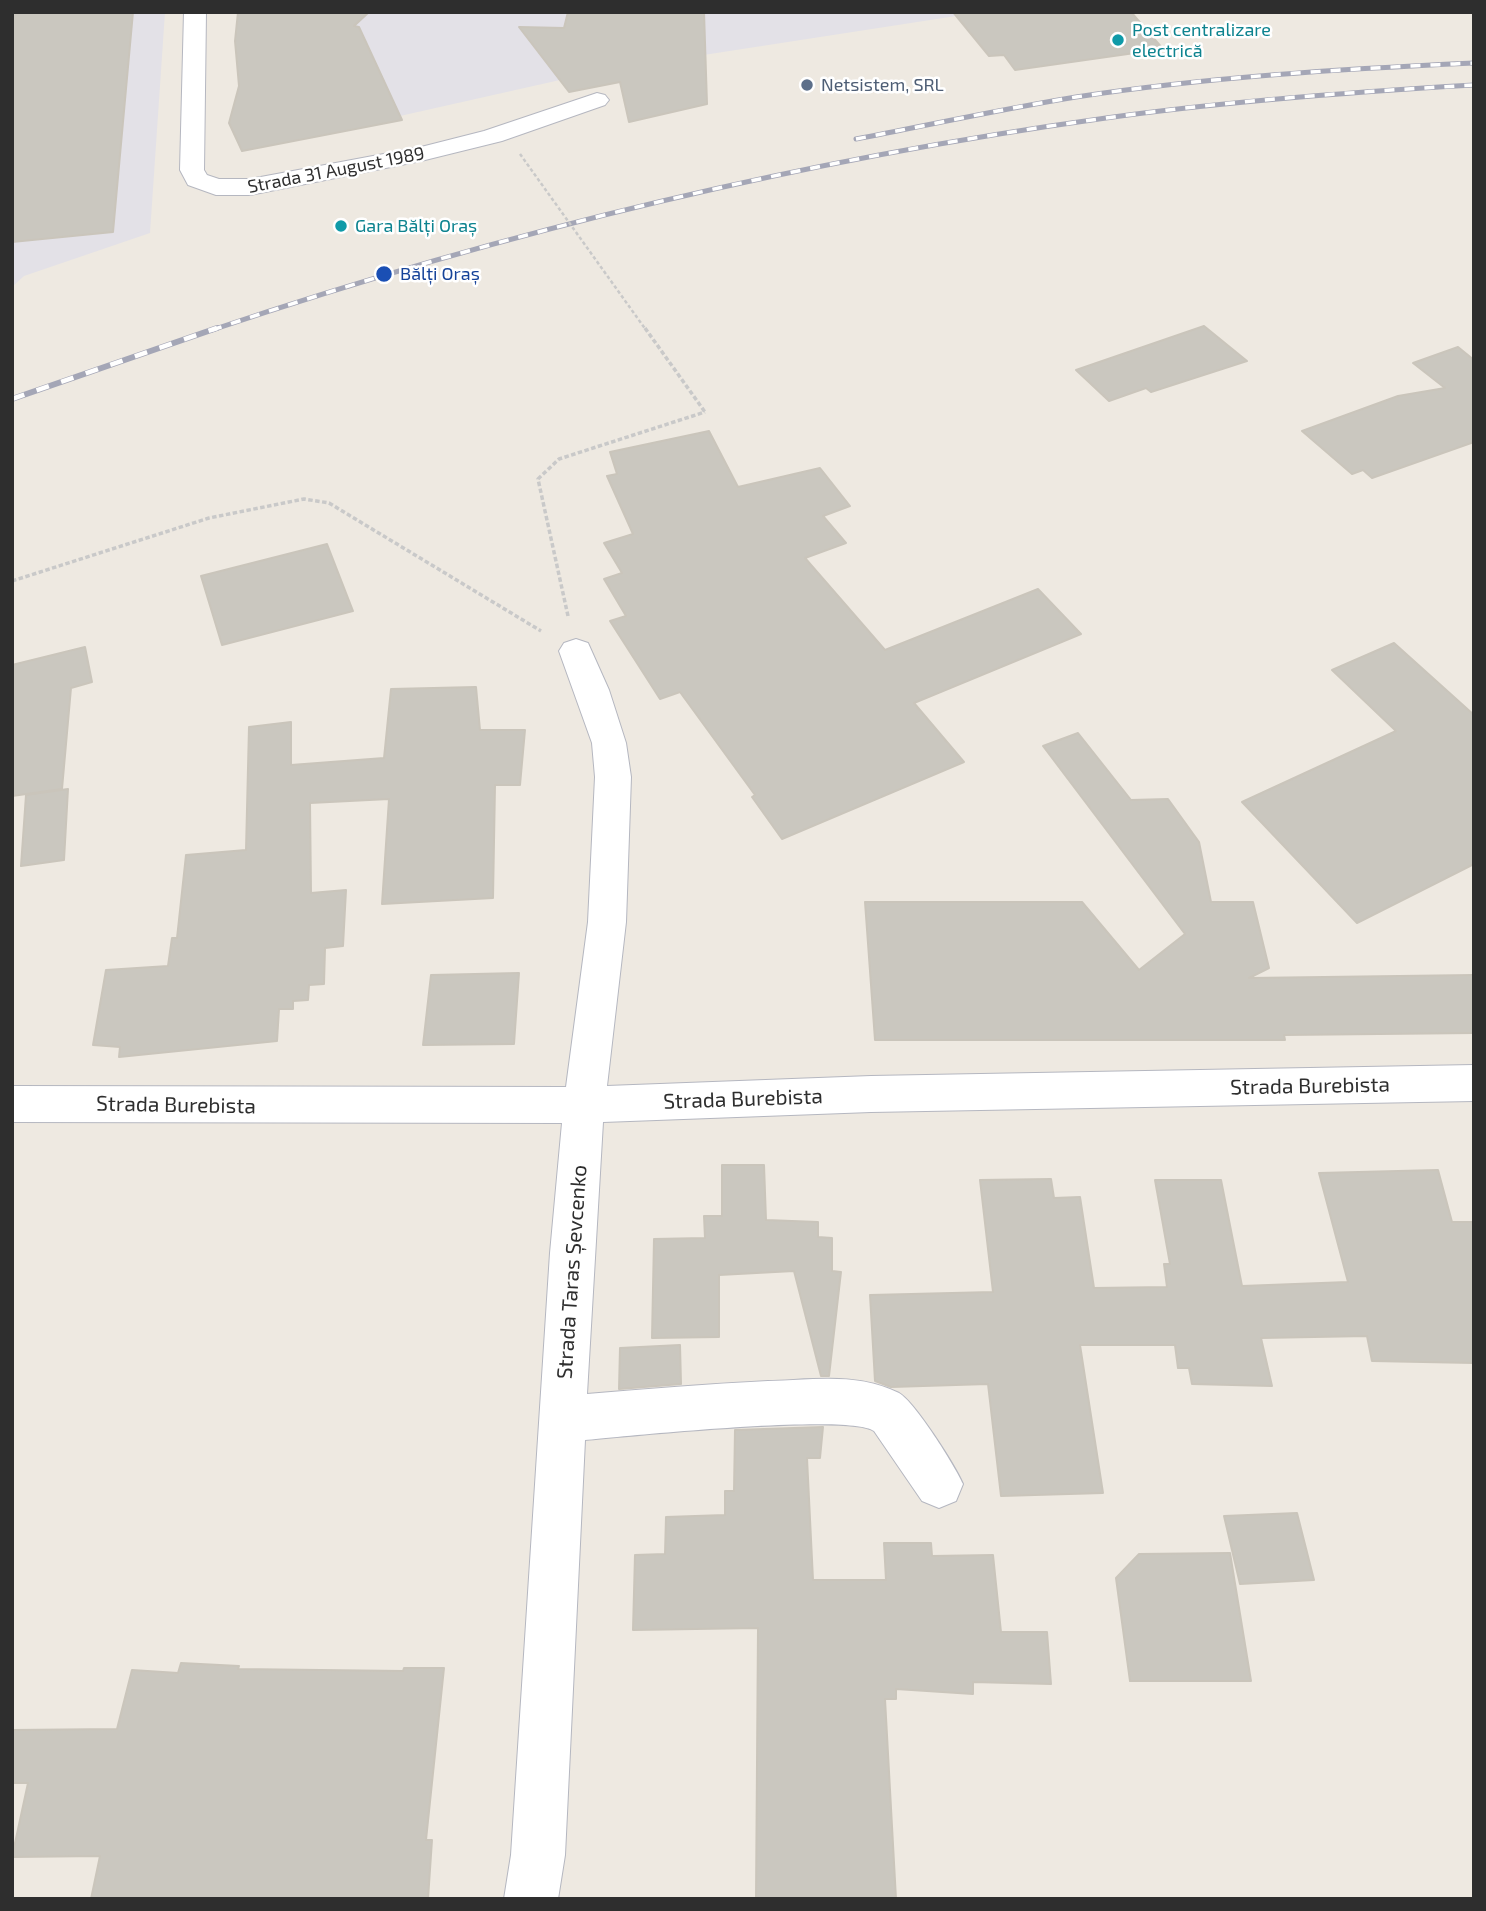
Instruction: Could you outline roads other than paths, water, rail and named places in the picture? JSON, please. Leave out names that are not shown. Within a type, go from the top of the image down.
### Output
[{"type":"street","name":"Strada 31 August 1989","points":[[195,12],[192,170],[197,180],[216,187],[250,187],[421,154],[494,136],[597,100]]},
{"type":"street","name":"Strada Taras Șevcenko","points":[[531,1899],[538,1855],[562,1419],[584,1105],[607,922],[613,777],[609,743],[576,651]]},
{"type":"street","name":"Strada Burebista","points":[[12,1104],[584,1105],[871,1094],[1474,1083]]},
{"type":"street","points":[[562,1419],[698,1407],[847,1401],[871,1404],[891,1412],[901,1424],[916,1454],[939,1484]]},
{"type":"railway","points":[[856,139],[1126,90],[1275,75],[1474,63]]},
{"type":"railway","points":[[212,330],[321,294],[542,231],[654,203],[879,155],[992,135],[1152,112],[1290,98],[1474,85]]},
{"type":"railway","points":[[12,399],[217,328]]},
{"type":"place","name":"Post centralizare electrică","points":[[1118,40]]},
{"type":"place","name":"Netsistem, SRL","points":[[807,85]]},
{"type":"place","name":"Gara Bălți Oraș","points":[[341,226]]},
{"type":"place","name":"Bălți Oraș","points":[[384,274]]}]
